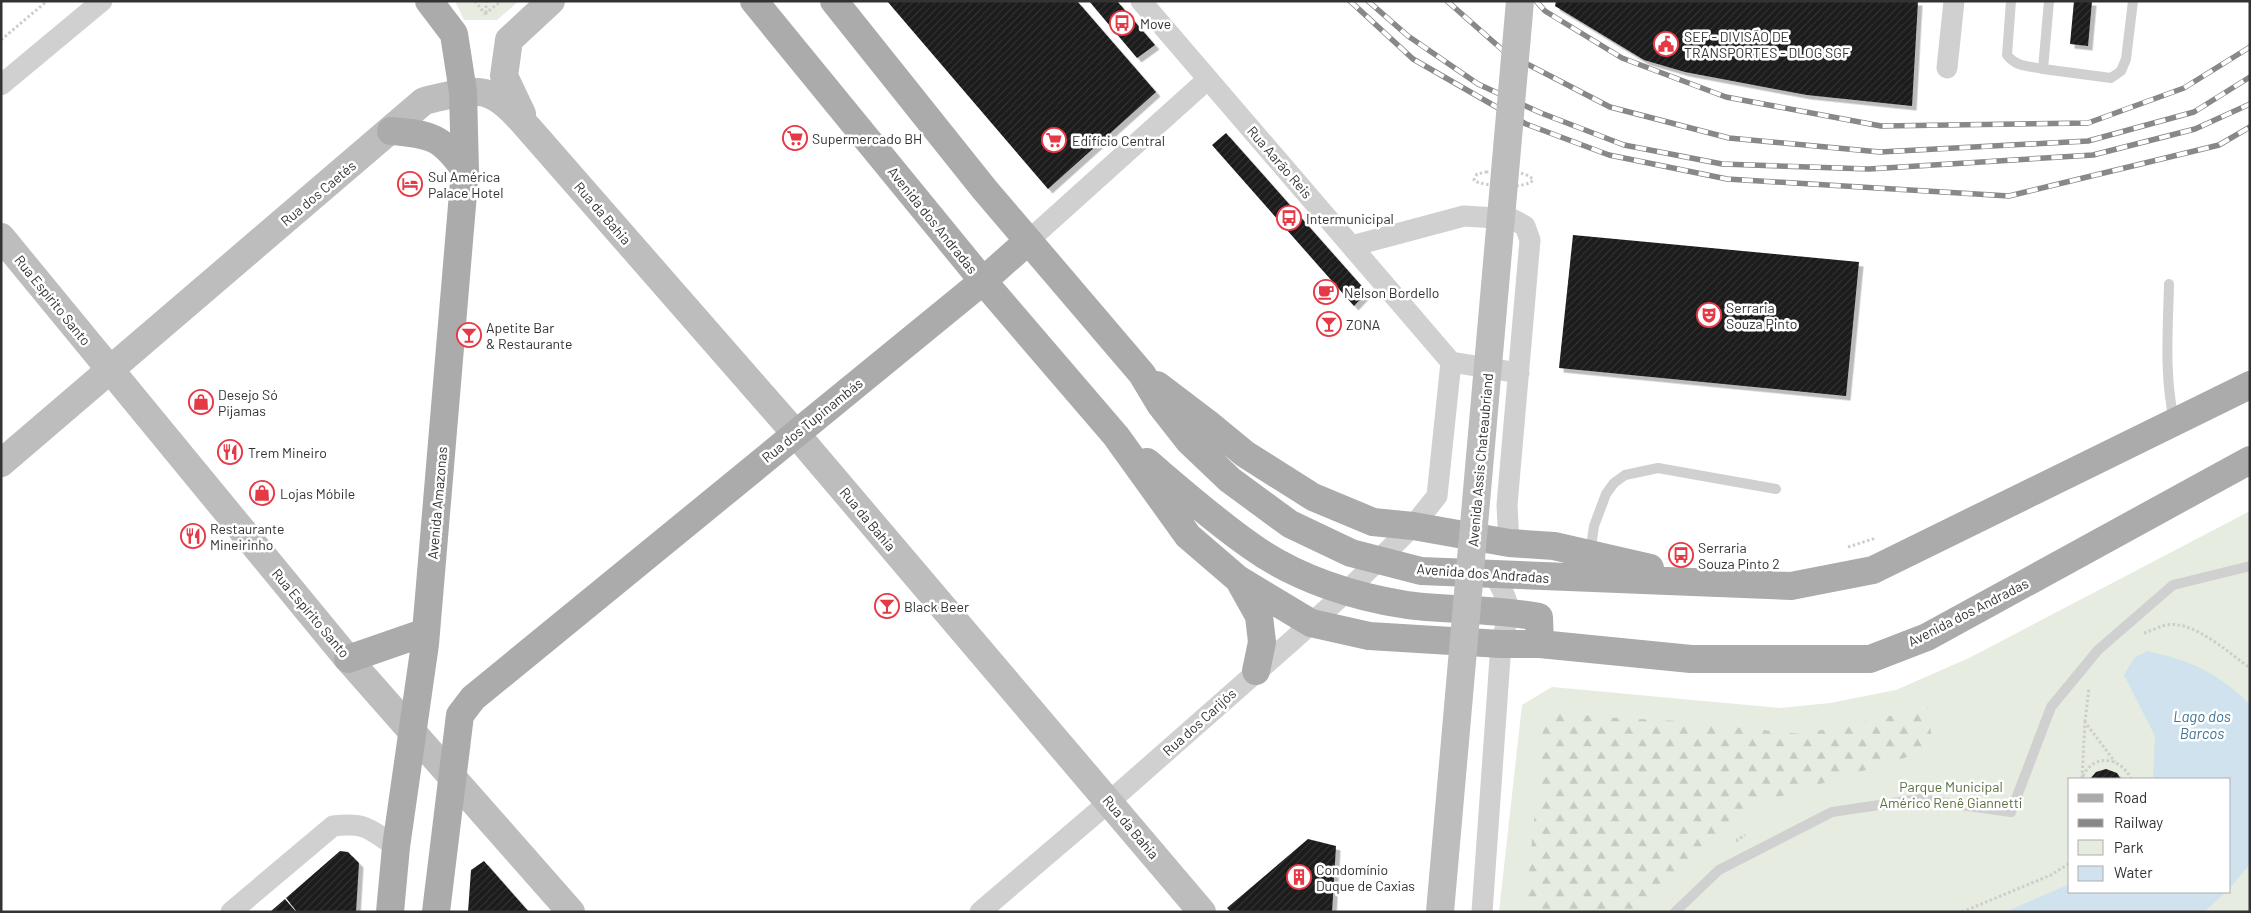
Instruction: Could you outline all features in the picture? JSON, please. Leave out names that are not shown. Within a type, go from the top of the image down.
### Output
[{"type":"main road","points":[[429,1],[454,34],[463,92]]},
{"type":"main road","name":"Avenida dos Andradas","points":[[754,1],[983,281],[1116,436],[1188,536],[1238,579],[1311,623],[1369,636],[1501,644],[1539,630]]},
{"type":"main road","name":"Avenida dos Andradas","points":[[834,1],[984,190],[1142,374],[1160,404],[1189,441],[1230,480],[1290,524],[1351,553],[1421,571],[1791,586],[1874,570],[2250,385]]},
{"type":"main road","name":"Avenida Amazonas","points":[[390,912],[396,847],[414,735],[426,632],[465,170],[463,92]]},
{"type":"main road","points":[[391,130],[421,133],[437,140],[452,152],[465,170]]},
{"type":"main road","name":"Rua dos Tupinambás","points":[[453,777],[460,716],[473,698],[983,281],[1028,241]]},
{"type":"main road","name":"Avenida dos Andradas","points":[[1142,374],[1245,454],[1313,497],[1373,522],[1413,526],[1509,543],[1554,546],[1718,583]]},
{"type":"main road","name":"Avenida dos Andradas","points":[[1116,436],[1252,548],[1294,571],[1347,591],[1407,605],[1510,611],[1539,630],[1691,659],[1870,659],[1927,637],[2250,460]]},
{"type":"main road","points":[[1509,543],[1521,576],[1535,596],[1539,630]]},
{"type":"main road","points":[[1238,579],[1259,616],[1262,642],[1256,671]]},
{"type":"main road","points":[[348,659],[426,632]]},
{"type":"main road","points":[[436,912],[453,777]]},
{"type":"street","points":[[1,85],[102,1]]},
{"type":"street","points":[[530,130],[504,76],[509,40],[551,1]]},
{"type":"street","name":"Rua Aarão Reis","points":[[1141,1],[1451,362]]},
{"type":"street","name":"Avenida Assis Chateaubriand","points":[[1440,912],[1520,1]]},
{"type":"street","points":[[1947,68],[1954,1]]},
{"type":"street","name":"Rua dos Tupinambás","points":[[1028,241],[1208,79]]},
{"type":"street","name":"Rua dos Caetés","points":[[1,464],[424,101],[463,92],[484,91],[505,102],[530,130]]},
{"type":"street","name":"Rua da Bahia","points":[[530,130],[796,434],[1202,912]]},
{"type":"street","points":[[1352,246],[1464,216],[1512,219],[1524,226],[1530,240],[1506,505],[1509,543]]},
{"type":"street","name":"Rua Espírito Santo","points":[[1,237],[348,659],[571,912]]},
{"type":"street","points":[[1413,526],[1437,496],[1451,362],[1519,373]]},
{"type":"street","name":"Rua dos Carijós","points":[[980,912],[1109,802],[1347,591],[1413,526]]},
{"type":"street","points":[[1482,912],[1501,644],[1510,611],[1504,592],[1494,575]]},
{"type":"street","points":[[231,912],[333,826],[353,824],[365,826],[396,847]]},
{"type":"lane","points":[[2010,1],[2007,55],[2012,61],[2019,65],[2111,78],[2120,71],[2126,59],[2133,1]]},
{"type":"lane","points":[[2043,69],[2049,1]]},
{"type":"lane","points":[[2169,284],[2167,365],[2174,421]]},
{"type":"lane","points":[[1590,555],[1594,526],[1606,494],[1614,483],[1625,475],[1658,468],[1776,489]]},
{"type":"lane","points":[[1675,912],[1719,870],[1832,812],[1919,799],[2011,812],[2051,707],[2098,650],[2174,585],[2250,566]]},
{"type":"path","points":[[1,40],[47,1]]},
{"type":"path","points":[[475,1],[486,14]]},
{"type":"path","points":[[486,1],[486,14]]},
{"type":"path","points":[[486,14],[501,1]]},
{"type":"path","points":[[1842,549],[1877,538]]},
{"type":"path","points":[[2137,636],[2167,625],[2182,626],[2205,635],[2250,668]]},
{"type":"path","points":[[2082,778],[2085,722],[2091,682]]},
{"type":"path","points":[[2085,722],[2115,762],[2128,771],[2131,778]]},
{"type":"path","points":[[2083,778],[2091,765],[2107,760],[2115,762]]},
{"type":"path","points":[[1962,912],[2051,875],[2068,864]]},
{"type":"green space","points":[[455,1],[519,1],[497,20],[464,20]]},
{"type":"green space","name":"Parque Municipal Américo Renê Giannetti","points":[[2250,511],[2250,912],[1499,912],[1522,705],[1552,687],[1780,708],[1830,703],[1896,690],[1969,658]]},
{"type":"green space","points":[[1928,708],[1933,749],[1766,801],[1664,889],[1643,912],[1525,912],[1543,728],[1561,712],[1600,717],[1678,721],[1802,734]]},
{"type":"water","name":"Lago dos Barcos","points":[[2147,651],[2177,659],[2203,669],[2226,684],[2250,704],[2250,864],[2231,887],[2231,778],[2153,778],[2155,736],[2124,675],[2134,658]]},
{"type":"water","points":[[2068,885],[2068,893],[2225,893],[2204,912],[2005,912]]},
{"type":"building","name":"Edifício Central","points":[[887,1],[1077,1],[1156,92],[1048,189]]},
{"type":"building","name":"Move","points":[[1089,1],[1117,1],[1155,45],[1137,58]]},
{"type":"building","points":[[1556,1],[1918,1],[1912,106],[1807,95],[1685,72],[1644,60],[1555,6]]},
{"type":"building","points":[[2074,1],[2092,1],[2088,46],[2070,44]]},
{"type":"building","name":"Intermunicipal","points":[[1226,133],[1367,292],[1354,306],[1212,145]]},
{"type":"building","name":"Serraria Souza Pinto","points":[[1573,235],[1859,262],[1846,396],[1559,368]]},
{"type":"building","points":[[2106,769],[2117,773],[2120,778],[2091,778],[2096,772]]},
{"type":"building","name":"Condomínio Duque de Caxias","points":[[1308,839],[1336,846],[1332,912],[1231,912],[1227,908]]},
{"type":"building","points":[[340,851],[348,852],[359,863],[356,912],[297,912],[286,898]]},
{"type":"building","points":[[484,861],[529,912],[468,912],[471,870]]},
{"type":"building","points":[[285,899],[296,912],[270,912]]},
{"type":"railway","points":[[1350,1],[1413,59],[1526,124],[1609,155],[1727,179],[2009,196],[2219,145],[2250,127]]},
{"type":"railway","points":[[1368,1],[1408,36],[1478,84],[1541,113],[1624,145],[1722,164],[1869,169],[2093,155],[2195,129],[2250,104]]},
{"type":"railway","points":[[1447,1],[1506,53],[1610,107],[1729,138],[1880,152],[2088,141],[2194,112],[2250,77]]},
{"type":"railway","points":[[1536,1],[1545,11],[1622,58],[1726,97],[1881,126],[2088,123],[2184,88],[2250,47]]},
{"type":"place","name":"Move","points":[[1122,23]]},
{"type":"place","name":"SEF - DIVISÃO DE TRANSPORTES - DLOG SGF","points":[[1666,44]]},
{"type":"place","name":"Supermercado BH","points":[[795,138]]},
{"type":"place","name":"Edifício Central","points":[[1054,140]]},
{"type":"place","name":"Sul América Palace Hotel","points":[[410,184]]},
{"type":"place","name":"Intermunicipal","points":[[1289,218]]},
{"type":"place","name":"Nelson Bordello","points":[[1326,292]]},
{"type":"place","name":"Serraria Souza Pinto","points":[[1709,315]]},
{"type":"place","name":"ZONA","points":[[1329,324]]},
{"type":"place","name":"Apetite Bar & Restaurante","points":[[469,335]]},
{"type":"place","name":"Desejo Só Pijamas","points":[[201,402]]},
{"type":"place","name":"Trem Mineiro","points":[[230,452]]},
{"type":"place","name":"Lojas Móbile","points":[[262,493]]},
{"type":"place","name":"Restaurante Mineirinho","points":[[193,536]]},
{"type":"place","name":"Serraria Souza Pinto 2","points":[[1681,555]]},
{"type":"place","name":"Black Beer","points":[[887,606]]},
{"type":"place","name":"Condomínio Duque de Caxias","points":[[1299,877]]}]
